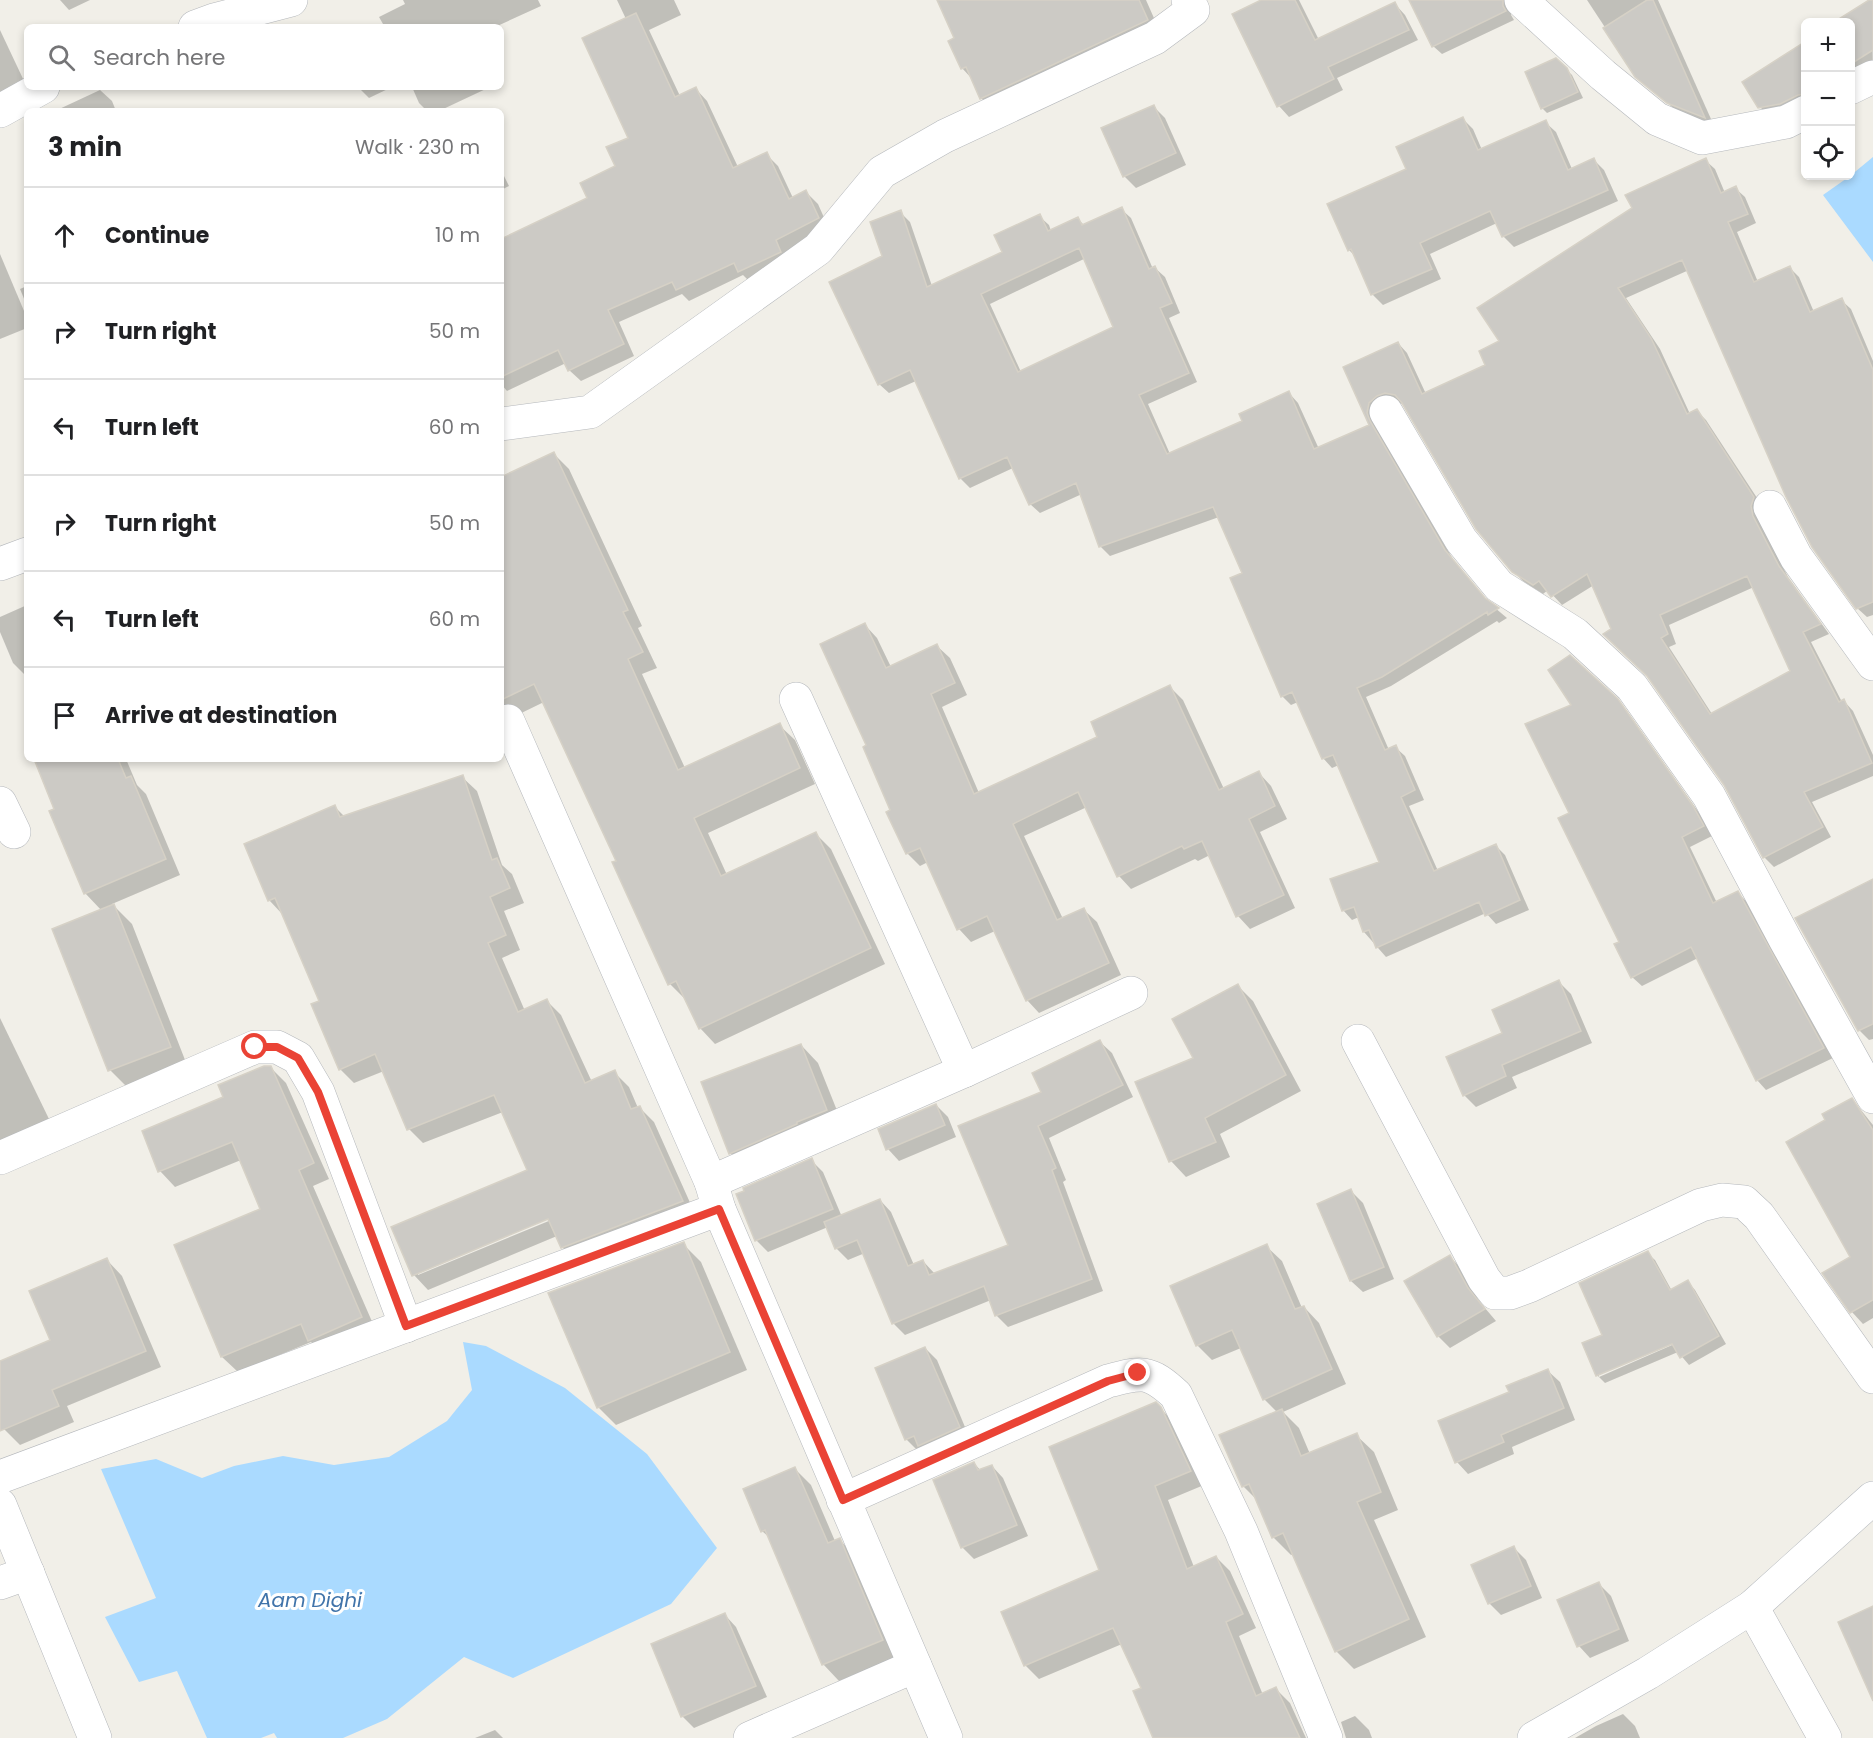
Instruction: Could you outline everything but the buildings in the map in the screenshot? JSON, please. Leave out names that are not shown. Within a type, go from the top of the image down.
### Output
[{"type":"street","points":[[203,24],[291,0]]},
{"type":"street","points":[[1521,0],[1603,75],[1657,119],[1702,138],[1786,122],[1801,114]]},
{"type":"street","points":[[504,424],[590,412],[818,249],[882,172],[945,136],[1155,38],[1198,3]]},
{"type":"street","points":[[1855,86],[1873,76]]},
{"type":"street","points":[[0,111],[38,90]]},
{"type":"street","points":[[1386,412],[1461,540],[1499,586],[1575,634],[1632,687],[1645,705],[1709,796],[1873,1097]]},
{"type":"street","points":[[1770,507],[1796,557],[1873,664]]},
{"type":"street","points":[[0,564],[24,555]]},
{"type":"street","points":[[796,699],[964,1071]]},
{"type":"street","points":[[508,721],[715,1196],[946,1738]]},
{"type":"street","points":[[0,802],[14,832]]},
{"type":"street","points":[[0,1477],[406,1326],[715,1196],[964,1071],[1131,993]]},
{"type":"street","points":[[1358,1041],[1484,1279],[1495,1293],[1510,1293],[1529,1286],[1701,1204],[1722,1200],[1744,1202],[1759,1216],[1873,1377]]},
{"type":"street","points":[[0,1158],[255,1047],[277,1047],[298,1058],[318,1092],[406,1326]]},
{"type":"street","points":[[843,1500],[1108,1381],[1138,1373],[1161,1380],[1176,1395],[1241,1531],[1326,1738]]},
{"type":"street","points":[[1534,1738],[1648,1673],[1752,1607],[1873,1498]]},
{"type":"street","points":[[0,1506],[14,1578],[95,1738]]},
{"type":"street","points":[[1752,1607],[1825,1738]]},
{"type":"street","points":[[750,1738],[915,1666]]},
{"type":"water","points":[[1873,157],[1873,262],[1823,195],[1844,180],[1855,180],[1855,172]]},
{"type":"water","name":"Aam Dighi","points":[[463,1342],[486,1346],[565,1388],[647,1454],[717,1548],[671,1604],[513,1678],[464,1657],[387,1719],[343,1738],[277,1738],[274,1733],[261,1738],[207,1738],[177,1671],[139,1682],[105,1617],[156,1598],[101,1469],[156,1459],[202,1478],[234,1466],[283,1456],[334,1465],[389,1457],[447,1421],[472,1390]]},
{"type":"route","points":[[255,1047],[277,1047],[298,1058],[318,1092],[406,1326],[719,1209],[843,1500],[1108,1381],[1138,1373]]}]
